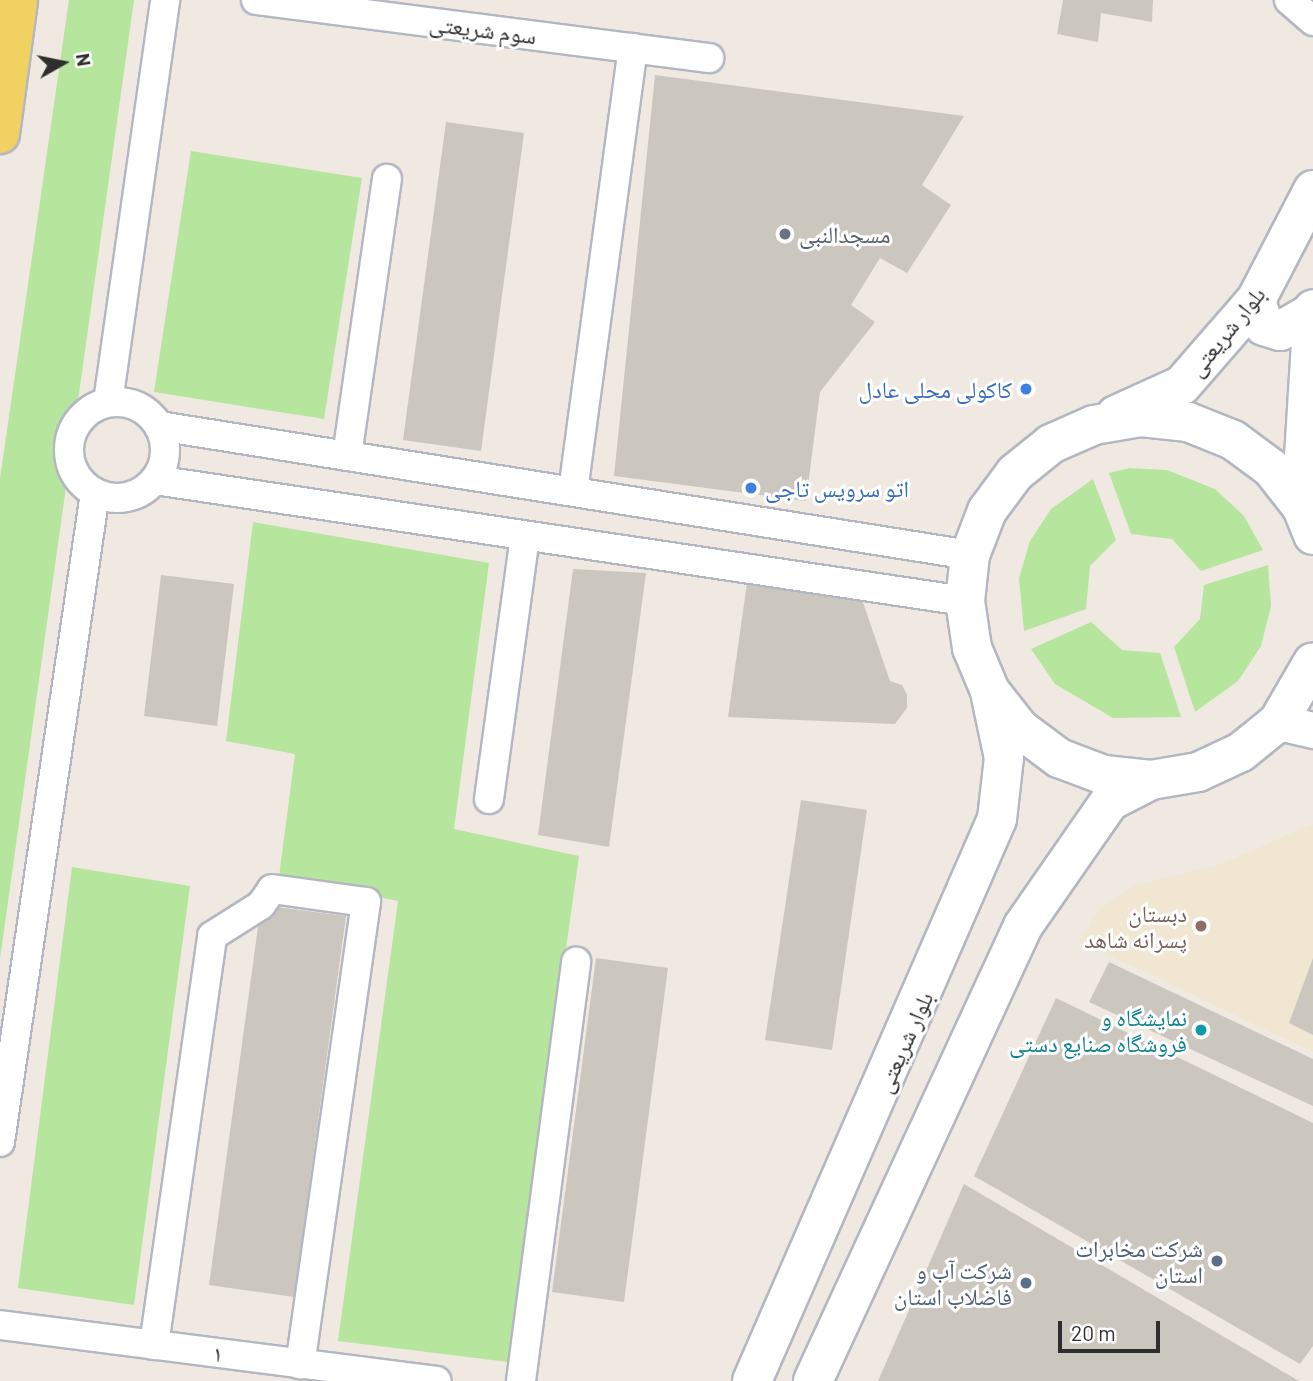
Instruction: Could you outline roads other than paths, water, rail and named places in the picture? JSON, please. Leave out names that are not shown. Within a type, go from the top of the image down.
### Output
[{"type":"main road","points":[[0,134],[18,0]]},
{"type":"main road","name":"بلوار شریعتی","points":[[1094,425],[1182,385],[1256,300],[1313,190]]},
{"type":"main road","points":[[1256,300],[1264,326],[1280,331],[1312,311]]},
{"type":"main road","points":[[1307,520],[1312,311]]},
{"type":"main road","points":[[1307,520],[1271,468],[1210,431],[1141,417],[1094,425],[1051,444],[1015,473],[987,511],[970,555],[965,601],[972,648],[990,691],[1020,729],[1059,758],[1104,775],[1151,780],[1198,772],[1295,726],[1313,662]]},
{"type":"main road","name":"بلوار شریعتی","points":[[752,1381],[997,819],[1004,758],[990,691]]},
{"type":"main road","points":[[813,1381],[1023,926],[1110,801],[1151,780]]},
{"type":"street","points":[[108,402],[165,0]]},
{"type":"street","name":"سوم شریعتی","points":[[256,0],[709,58]]},
{"type":"street","points":[[1289,0],[1313,21]]},
{"type":"street","points":[[573,491],[633,48]]},
{"type":"street","points":[[347,456],[387,179]]},
{"type":"street","points":[[965,601],[155,480],[127,497],[95,493],[74,472],[69,443],[82,416],[108,402],[137,406],[159,426],[970,555]]},
{"type":"street","points":[[155,480],[164,453],[159,426]]},
{"type":"street","points":[[0,1142],[4,1094],[95,493]]},
{"type":"street","points":[[489,799],[525,536]]},
{"type":"street","points":[[154,1345],[212,936],[261,905],[272,889],[366,902],[300,1364]]},
{"type":"street","points":[[521,1381],[576,962]]},
{"type":"street","name":"۱","points":[[0,1325],[401,1379],[436,1381]]},
{"type":"place","name":"مسجدالنبی","points":[[785,234]]},
{"type":"place","name":"کاکولی محلی عادل","points":[[1026,389]]},
{"type":"place","name":"اتو سرویس تاجی","points":[[751,488]]},
{"type":"place","name":"دبستان پسرانه شاهد","points":[[1201,926]]},
{"type":"place","name":"نمایشگاه و فروشگاه صنایع دستی","points":[[1201,1030]]},
{"type":"place","name":"شرکت مخابرات استان","points":[[1217,1261]]},
{"type":"place","name":"شرکت آب و فاضلاب استان","points":[[1026,1283]]}]
